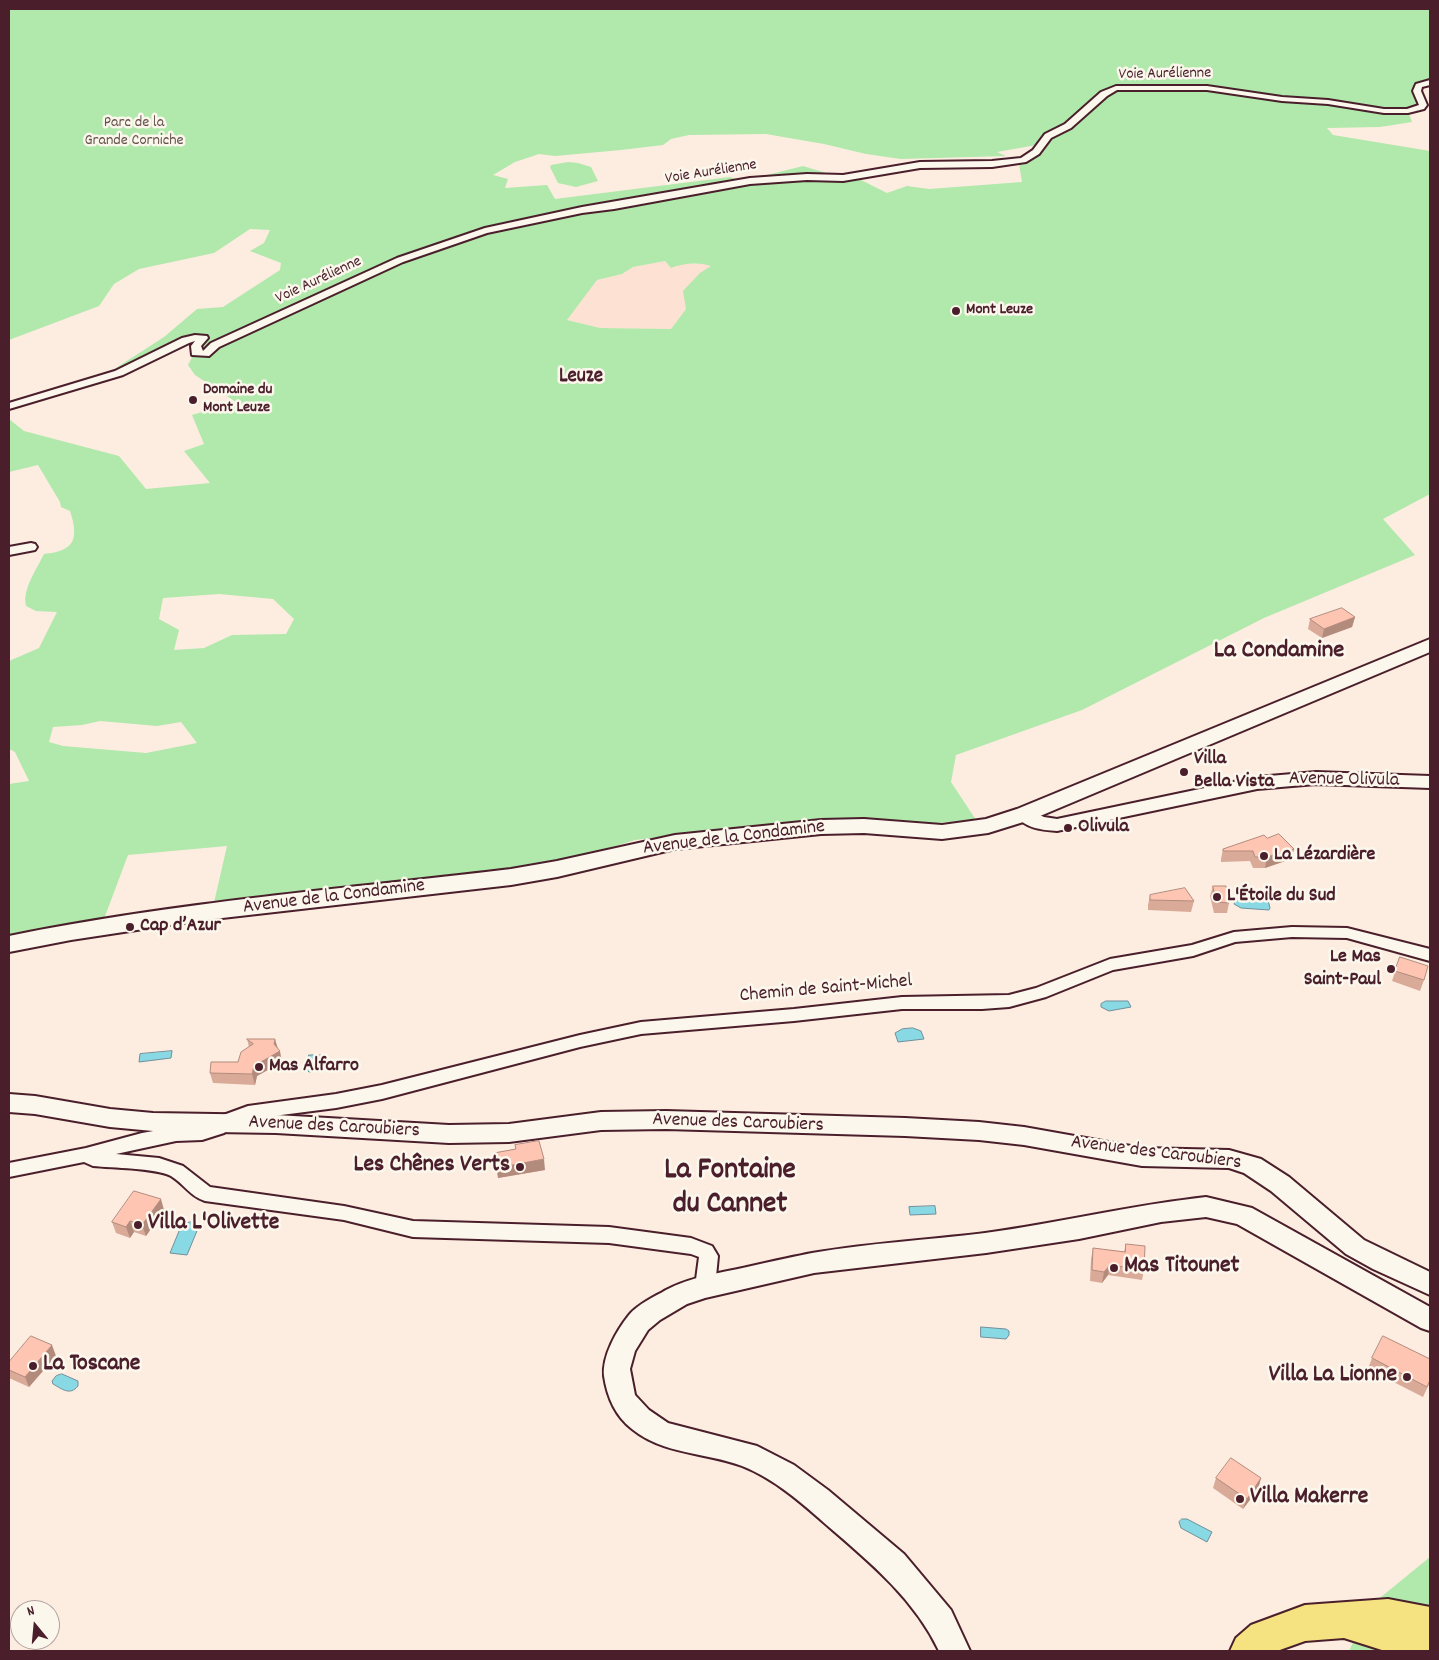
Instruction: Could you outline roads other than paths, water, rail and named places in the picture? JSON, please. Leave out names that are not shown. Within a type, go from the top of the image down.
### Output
[{"type":"main road","name":"Avenue de la Condamine","points":[[9,944],[151,918],[511,877],[557,869],[675,842],[821,827],[864,826],[942,832],[988,826],[1024,814],[1430,644]]},
{"type":"main road","points":[[1249,1651],[1264,1638],[1305,1623],[1388,1616],[1430,1625]]},
{"type":"main road","points":[[1342,1620],[1387,1634],[1426,1651]]},
{"type":"street","name":"Voie Aurélienne","points":[[9,406],[119,374],[176,344],[196,337],[201,337],[202,339],[196,346],[196,353],[205,354],[215,345],[250,328],[400,260],[486,231],[582,210],[756,180],[843,178],[920,165],[1015,162],[1030,157],[1048,136],[1068,126],[1104,94],[1116,88],[1207,88],[1282,99],[1328,102],[1367,109],[1397,111],[1422,107],[1423,105],[1417,91],[1419,86],[1430,82]]},
{"type":"street","points":[[9,551],[31,546]]},
{"type":"street","name":"Avenue Olivula","points":[[1024,814],[1039,823],[1057,825],[1257,783],[1289,779],[1316,778],[1430,782]]},
{"type":"street","name":"Chemin de Saint-Michel","points":[[9,1170],[86,1155],[142,1140],[176,1134],[202,1133],[218,1128],[224,1122],[248,1113],[336,1101],[382,1092],[642,1028],[794,1015],[885,1004],[1009,1001],[1040,994],[1110,966],[1193,950],[1234,937],[1307,932],[1347,933],[1430,956]]},
{"type":"street","name":"Avenue des Caroubiers","points":[[9,1103],[35,1105],[145,1122],[224,1122],[449,1134],[509,1133],[601,1121],[666,1120],[905,1127],[1015,1135],[1142,1157],[1228,1160],[1252,1166],[1280,1184],[1355,1247],[1382,1262],[1430,1284]]},
{"type":"street","points":[[86,1155],[93,1159],[159,1165],[177,1171],[205,1194],[344,1213],[413,1229],[610,1235],[702,1248],[708,1254],[710,1260],[704,1278],[705,1287]]},
{"type":"street","points":[[955,1651],[940,1620],[894,1564],[798,1484],[784,1474],[747,1455],[661,1434],[639,1419],[624,1401],[619,1386],[617,1369],[623,1348],[639,1322],[651,1312],[678,1296],[705,1287],[814,1263],[986,1243],[1079,1229],[1161,1212],[1206,1206],[1243,1215],[1430,1320]]},
{"type":"water","points":[[1260,897],[1268,900],[1269,910],[1241,908],[1234,904],[1235,901],[1240,899],[1249,901]]},
{"type":"water","points":[[1106,1001],[1128,1001],[1131,1007],[1109,1011],[1101,1007],[1101,1004]]},
{"type":"water","points":[[913,1028],[921,1031],[924,1039],[898,1042],[895,1033],[902,1029]]},
{"type":"water","points":[[172,1051],[171,1058],[139,1062],[140,1054]]},
{"type":"water","points":[[309,1055],[323,1055],[320,1070],[309,1072],[307,1070]]},
{"type":"water","points":[[935,1206],[936,1214],[910,1215],[909,1207]]},
{"type":"water","points":[[192,1222],[194,1225],[199,1226],[187,1255],[170,1253],[182,1224]]},
{"type":"water","points":[[981,1327],[1006,1329],[1009,1331],[1009,1335],[1006,1339],[981,1337]]},
{"type":"water","points":[[62,1374],[78,1381],[78,1386],[69,1391],[53,1384],[52,1381],[56,1376]]},
{"type":"water","points":[[1182,1519],[1187,1519],[1212,1532],[1207,1542],[1181,1528],[1179,1522]]},
{"type":"place","name":"Mont Leuze","points":[[956,311]]},
{"type":"place","name":"Domaine du Mont Leuze","points":[[193,400]]},
{"type":"place","name":"Villa Bella Vista","points":[[1184,772]]},
{"type":"place","name":"Olivula","points":[[1068,828]]},
{"type":"place","name":"La Lézardière","points":[[1264,856]]},
{"type":"place","name":"L'Étoile du Sud","points":[[1217,897]]},
{"type":"place","name":"Cap d’Azur","points":[[130,927]]},
{"type":"place","name":"Le Mas Saint-Paul","points":[[1391,969]]},
{"type":"place","name":"Mas Alfarro","points":[[259,1067]]},
{"type":"place","name":"Les Chênes Verts","points":[[520,1167]]},
{"type":"place","name":"Villa L'Olivette","points":[[138,1225]]},
{"type":"place","name":"Mas Titounet","points":[[1114,1268]]},
{"type":"place","name":"La Toscane","points":[[33,1366]]},
{"type":"place","name":"Villa La Lionne","points":[[1407,1377]]},
{"type":"place","name":"Villa Makerre","points":[[1240,1499]]},
{"type":"district","name":"Leuze","points":[[581,378]]},
{"type":"district","name":"La Condamine","points":[[1279,653]]},
{"type":"district","name":"La Fontaine du Cannet","points":[[730,1190]]},
{"type":"park label","name":"Parc de la Grande Corniche","points":[[134,133]]}]
